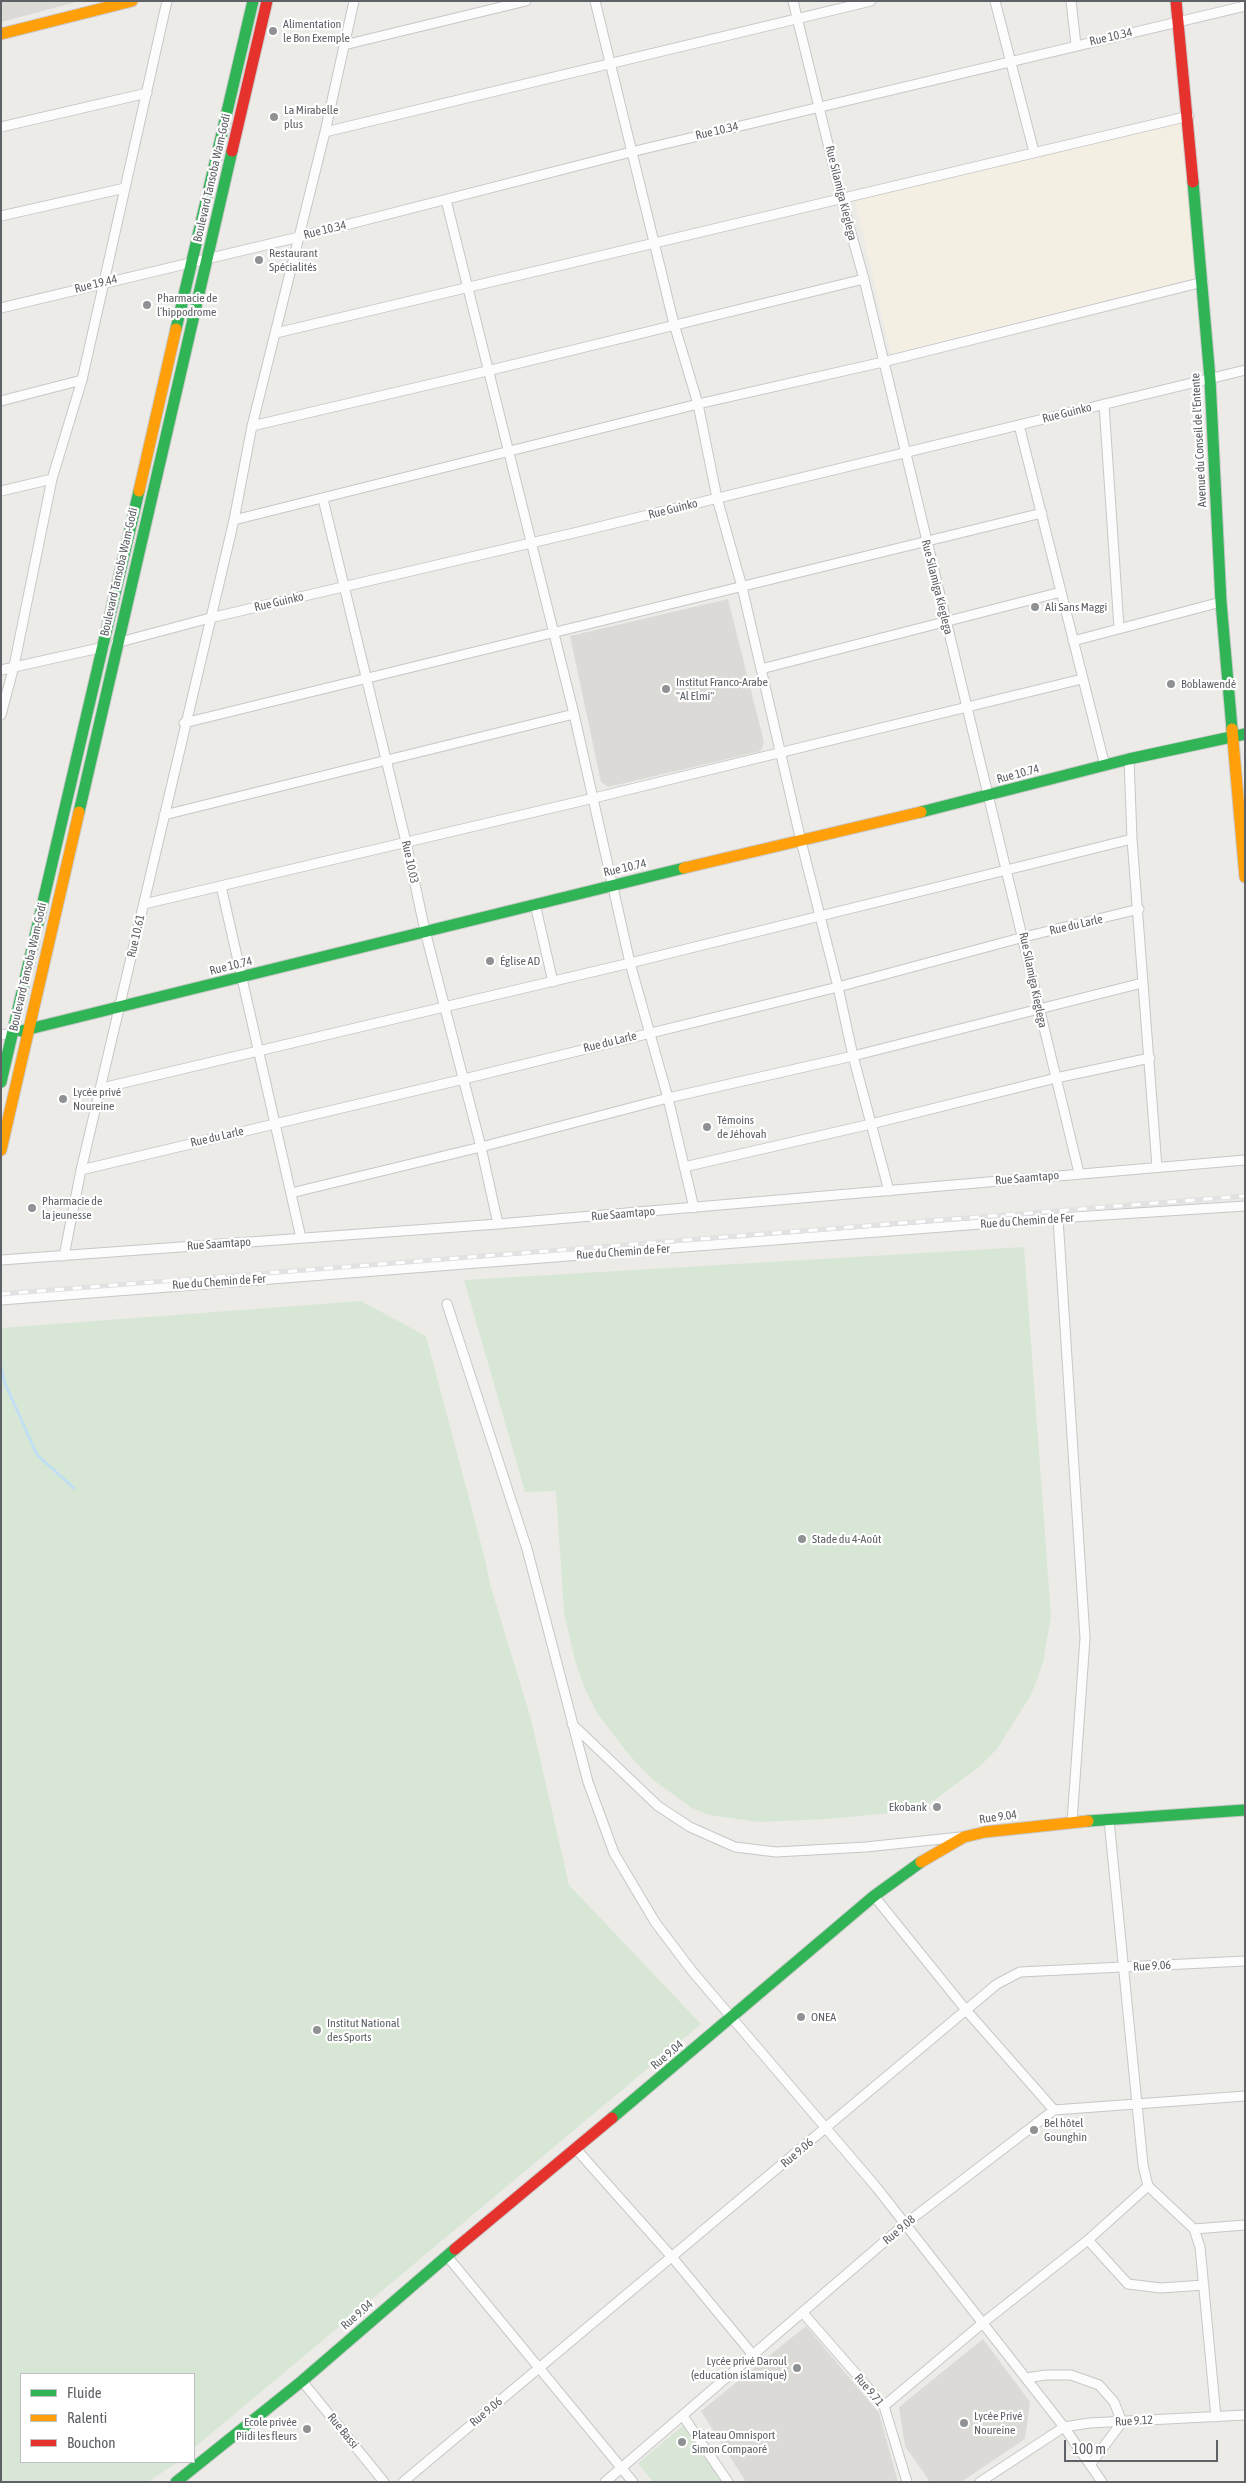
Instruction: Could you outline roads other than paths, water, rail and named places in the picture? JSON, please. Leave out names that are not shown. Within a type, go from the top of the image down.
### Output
[{"type":"main road","points":[[1,34],[101,5],[132,1]]},
{"type":"main road","name":"Boulevard Tansoba Wam-Godi","points":[[1,1082],[6,1034],[102,648],[253,1]]},
{"type":"main road","name":"Boulevard Tansoba Wam-Godi","points":[[1,1150],[267,1]]},
{"type":"main road","name":"Avenue du Conseil de l'Entente","points":[[1176,1],[1189,116],[1203,282],[1210,378],[1221,602],[1245,877]]},
{"type":"main road","name":"Rue 10.74","points":[[6,1034],[120,1008],[611,885],[990,796],[1129,759],[1245,734]]},
{"type":"main road","name":"Rue 9.04","points":[[176,2482],[302,2381],[447,2256],[732,2019],[874,1896],[910,1869],[964,1837],[985,1832],[1072,1822],[1245,1810]]},
{"type":"street","points":[[1,715],[14,666],[52,479],[82,380],[102,282],[168,1]]},
{"type":"street","name":"Rue 10.61","points":[[64,1256],[81,1170],[102,1088],[184,724],[234,520],[252,426],[325,132],[354,1]]},
{"type":"street","points":[[344,46],[526,1]]},
{"type":"street","points":[[595,1],[674,324],[698,404],[717,498],[742,587],[853,1056],[889,1191]]},
{"type":"street","name":"Rue Silamiga Kieglega","points":[[793,1],[841,197],[864,279],[947,622],[955,663],[1024,937],[1038,1009],[1079,1173]]},
{"type":"street","points":[[325,132],[871,1]]},
{"type":"street","points":[[995,1],[1034,152]]},
{"type":"street","points":[[1071,1],[1076,45]]},
{"type":"street","name":"Rue 10.34","points":[[191,261],[299,237],[631,152],[1009,60],[1245,6]]},
{"type":"street","points":[[1,127],[147,93]]},
{"type":"street","points":[[276,333],[841,197],[872,192],[1189,116]]},
{"type":"street","points":[[1,216],[125,188]]},
{"type":"street","points":[[446,200],[487,371],[574,714],[630,964],[668,1098],[694,1208]]},
{"type":"street","name":"Rue 19.44","points":[[1,308],[191,261]]},
{"type":"street","points":[[252,426],[864,279]]},
{"type":"street","points":[[234,520],[698,404],[884,362],[1203,282]]},
{"type":"street","name":"Rue Guinko","points":[[1,670],[102,648],[210,618],[532,543],[1245,370]]},
{"type":"street","points":[[1,401],[82,380]]},
{"type":"street","points":[[1104,404],[1118,628]]},
{"type":"street","points":[[1019,425],[1105,766]]},
{"type":"street","points":[[1,491],[52,479]]},
{"type":"street","name":"Rue 10.03","points":[[322,499],[406,842],[425,931],[481,1147],[498,1224]]},
{"type":"street","points":[[184,724],[1042,513]]},
{"type":"street","points":[[761,669],[1061,592]]},
{"type":"street","points":[[1073,641],[1221,602]]},
{"type":"street","points":[[144,904],[594,798],[1082,679]]},
{"type":"street","points":[[164,815],[574,714]]},
{"type":"street","points":[[1129,759],[1132,839],[1139,909],[1142,982],[1150,1058],[1157,1167]]},
{"type":"street","points":[[102,1088],[630,964],[820,915],[1132,839]]},
{"type":"street","points":[[221,886],[240,977],[259,1051],[301,1238]]},
{"type":"street","points":[[535,904],[553,982]]},
{"type":"street","name":"Rue du Larle","points":[[81,1170],[464,1079],[648,1032],[838,987],[1024,937],[1139,909]]},
{"type":"street","points":[[291,1193],[481,1147],[668,1098],[853,1056],[1142,982]]},
{"type":"street","points":[[684,1167],[871,1124],[1056,1078],[1150,1058]]},
{"type":"street","name":"Rue Saamtapo","points":[[1,1260],[498,1224],[1245,1160]]},
{"type":"street","name":"Rue du Chemin de Fer","points":[[1,1300],[1058,1218],[1245,1206]]},
{"type":"street","points":[[1058,1218],[1085,1638],[1072,1822]]},
{"type":"street","points":[[447,1304],[527,1549],[588,1782],[614,1853],[655,1922],[692,1971],[827,2129],[984,2322],[1064,2427],[1102,2482]]},
{"type":"street","points":[[572,1724],[658,1806],[690,1828],[735,1847],[776,1852],[866,1847],[964,1837]]},
{"type":"street","points":[[1109,1820],[1136,2106],[1148,2186],[1194,2229],[1200,2247],[1216,2417]]},
{"type":"street","points":[[874,1896],[966,2010],[1054,2110],[1136,2106],[1245,2096]]},
{"type":"street","name":"Rue 9.06","points":[[403,2482],[827,2129],[996,1984],[1020,1972],[1245,1961]]},
{"type":"street","name":"Rue 9.08","points":[[605,2482],[804,2313],[905,2224],[1054,2110]]},
{"type":"street","points":[[576,2149],[672,2257],[753,2355]]},
{"type":"street","points":[[884,2406],[984,2322],[1088,2240],[1148,2186]]},
{"type":"street","points":[[1194,2229],[1245,2225]]},
{"type":"street","points":[[1088,2240],[1128,2284],[1161,2288],[1204,2285]]},
{"type":"street","points":[[447,2256],[538,2368],[584,2420],[633,2482]]},
{"type":"street","name":"Rue 9.71","points":[[804,2313],[884,2406],[907,2482]]},
{"type":"street","points":[[1026,2378],[1064,2374],[1099,2386],[1114,2402],[1122,2422],[1090,2465]]},
{"type":"street","name":"Rue Bassi","points":[[302,2381],[384,2482]]},
{"type":"street","name":"Rue 9.12","points":[[980,2482],[1064,2427],[1245,2415]]},
{"type":"street","points":[[683,2416],[728,2482]]},
{"type":"waterway","points":[[1,1366],[4,1381],[37,1455],[74,1488]]},
{"type":"railway","points":[[1,1294],[1245,1196]]},
{"type":"place","name":"Alimentation le Bon Exemple","points":[[273,31]]},
{"type":"place","name":"La Mirabelle plus","points":[[274,117]]},
{"type":"place","name":"Restaurant Spécialités","points":[[259,260]]},
{"type":"place","name":"Pharmacie de l´hippodrome","points":[[147,305]]},
{"type":"place","name":"Ali Sans Maggi","points":[[1035,607]]},
{"type":"place","name":"Boblawendé","points":[[1171,684]]},
{"type":"place","name":"Institut Franco-Arabe \"Al Elmi\"","points":[[666,689]]},
{"type":"place","name":"Église AD","points":[[490,961]]},
{"type":"place","name":"Lycée privé Noureine","points":[[63,1099]]},
{"type":"place","name":"Témoins de Jéhovah","points":[[707,1127]]},
{"type":"place","name":"Pharmacie de la jeunesse","points":[[32,1208]]},
{"type":"place","name":"Stade du 4-Août","points":[[802,1539]]},
{"type":"place","name":"Ekobank","points":[[937,1807]]},
{"type":"place","name":"ONEA","points":[[801,2017]]},
{"type":"place","name":"Institut National des Sports","points":[[317,2030]]},
{"type":"place","name":"Bel hôtel Gounghin","points":[[1034,2130]]},
{"type":"place","name":"Lycée privé Daroul (education islamique)","points":[[797,2368]]},
{"type":"place","name":"Lycée Privé Noureine","points":[[964,2423]]},
{"type":"place","name":"Ecole privée Piidi les fleurs","points":[[307,2429]]},
{"type":"place","name":"Plateau Omnisport Simon Compaoré","points":[[682,2442]]}]
